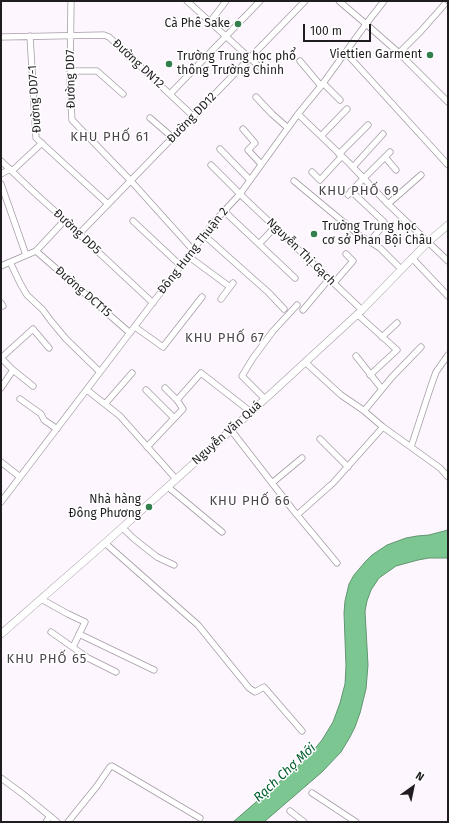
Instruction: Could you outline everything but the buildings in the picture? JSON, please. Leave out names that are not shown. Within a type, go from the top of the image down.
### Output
[{"type":"main road","name":"Nguyễn Văn Quá","points":[[1,634],[123,528],[266,399],[359,312],[428,242],[448,225]]},
{"type":"street","name":"Đường DD7","points":[[71,1],[70,71],[72,120],[131,181],[193,250]]},
{"type":"street","points":[[186,1],[264,71]]},
{"type":"street","points":[[210,22],[226,1]]},
{"type":"street","points":[[170,94],[260,1]]},
{"type":"street","name":"Đường DD12","points":[[79,234],[305,1]]},
{"type":"street","points":[[339,1],[399,53],[448,102]]},
{"type":"street","name":"Đông Hưng Thuận 2","points":[[1,502],[204,235],[240,194],[298,114],[322,85],[384,1]]},
{"type":"street","points":[[399,53],[444,5]]},
{"type":"street","name":"Đường DN12","points":[[1,37],[104,35],[109,37],[193,116]]},
{"type":"street","name":"Đường DD7-1","points":[[30,36],[36,138],[108,204]]},
{"type":"street","points":[[346,53],[448,164]]},
{"type":"street","points":[[300,61],[322,85],[340,100]]},
{"type":"street","points":[[70,71],[97,71],[123,94]]},
{"type":"street","points":[[256,97],[288,128]]},
{"type":"street","points":[[321,136],[347,109]]},
{"type":"street","points":[[298,114],[341,155],[388,204],[448,261]]},
{"type":"street","points":[[150,118],[172,137]]},
{"type":"street","points":[[312,172],[320,180],[368,125]]},
{"type":"street","points":[[243,129],[255,143],[248,150],[261,164]]},
{"type":"street","points":[[353,167],[383,134]]},
{"type":"street","points":[[1,174],[11,170],[42,143]]},
{"type":"street","points":[[220,149],[250,180]]},
{"type":"street","points":[[370,241],[382,227],[384,222],[350,193],[390,152]]},
{"type":"street","points":[[384,157],[396,170]]},
{"type":"street","name":"Đường DD5","points":[[1,161],[153,303]]},
{"type":"street","name":"Nguyễn Thị Gạch","points":[[211,165],[329,279],[382,337],[397,350],[370,375]]},
{"type":"street","points":[[388,204],[421,175]]},
{"type":"street","points":[[294,181],[359,235],[380,248],[401,269]]},
{"type":"street","points":[[1,184],[26,255]]},
{"type":"street","points":[[224,211],[295,278]]},
{"type":"street","points":[[1,266],[36,250],[65,220]]},
{"type":"street","points":[[133,221],[180,266]]},
{"type":"street","points":[[259,244],[275,227]]},
{"type":"street","points":[[204,235],[268,292],[284,309]]},
{"type":"street","name":"Đường DCT15","points":[[36,250],[130,333]]},
{"type":"street","points":[[334,284],[352,261],[346,254]]},
{"type":"street","points":[[188,256],[232,285],[221,299]]},
{"type":"street","points":[[412,258],[448,296]]},
{"type":"street","points":[[10,262],[27,295],[43,310],[50,321],[100,372]]},
{"type":"street","points":[[304,310],[329,279]]},
{"type":"street","points":[[134,327],[163,347],[202,297]]},
{"type":"street","points":[[266,399],[242,376],[273,331],[297,305]]},
{"type":"street","points":[[382,337],[397,323]]},
{"type":"street","points":[[33,386],[1,358],[33,329],[49,348]]},
{"type":"street","points":[[364,411],[421,347]]},
{"type":"street","points":[[411,447],[436,372],[448,355]]},
{"type":"street","points":[[356,356],[382,389]]},
{"type":"street","points":[[305,362],[341,395],[440,468],[448,477]]},
{"type":"street","points":[[1,388],[13,370]]},
{"type":"street","points":[[105,404],[132,373]]},
{"type":"street","points":[[177,400],[201,373],[251,412]]},
{"type":"street","points":[[147,447],[183,409],[177,400],[165,388]]},
{"type":"street","points":[[87,390],[120,416],[176,479]]},
{"type":"street","points":[[146,390],[174,418]]},
{"type":"street","points":[[20,399],[41,414],[44,420],[57,429]]},
{"type":"street","points":[[297,516],[333,483],[383,427]]},
{"type":"street","points":[[231,430],[297,516],[337,563]]},
{"type":"street","points":[[320,439],[348,467]]},
{"type":"street","points":[[272,483],[302,458]]},
{"type":"street","points":[[1,462],[20,477]]},
{"type":"street","points":[[168,487],[222,532]]},
{"type":"street","points":[[123,528],[157,557],[174,565]]},
{"type":"street","points":[[106,543],[198,624],[249,688],[255,692],[264,687],[302,731]]},
{"type":"street","points":[[41,600],[85,622],[72,647]]},
{"type":"street","points":[[51,632],[88,658],[116,672]]},
{"type":"street","points":[[79,634],[154,670]]},
{"type":"street","points":[[68,822],[98,786],[112,766],[200,818]]},
{"type":"street","points":[[1,778],[57,822]]},
{"type":"street","points":[[312,793],[356,822]]},
{"type":"street","points":[[290,811],[304,822]]},
{"type":"street","points":[[46,822],[50,816]]},
{"type":"shaded area","name":"Rạch Chợ Mới","points":[[448,530],[448,558],[429,558],[396,566],[379,578],[371,590],[365,611],[368,665],[366,689],[355,727],[341,752],[322,772],[264,822],[233,822],[308,757],[322,740],[333,722],[345,684],[346,666],[344,613],[349,584],[354,575],[372,555],[387,545],[406,538],[429,535]]},
{"type":"place","name":"Cà Phê Sake","points":[[238,24]]},
{"type":"place","name":"Viettien Garment","points":[[430,55]]},
{"type":"place","name":"Trường Trung học phổ thông Trường Chinh","points":[[169,64]]},
{"type":"place","name":"Trường Trung học cơ sở Phan Bội Châu","points":[[314,234]]},
{"type":"place","name":"Nhà hàng Đông Phương","points":[[149,507]]},
{"type":"district","name":"KHU PHỐ 61","points":[[110,137]]},
{"type":"district","name":"KHU PHỐ 69","points":[[359,191]]},
{"type":"district","name":"KHU PHỐ 67","points":[[225,338]]},
{"type":"district","name":"KHU PHỐ 66","points":[[250,501]]},
{"type":"district","name":"KHU PHỐ 65","points":[[47,659]]}]
